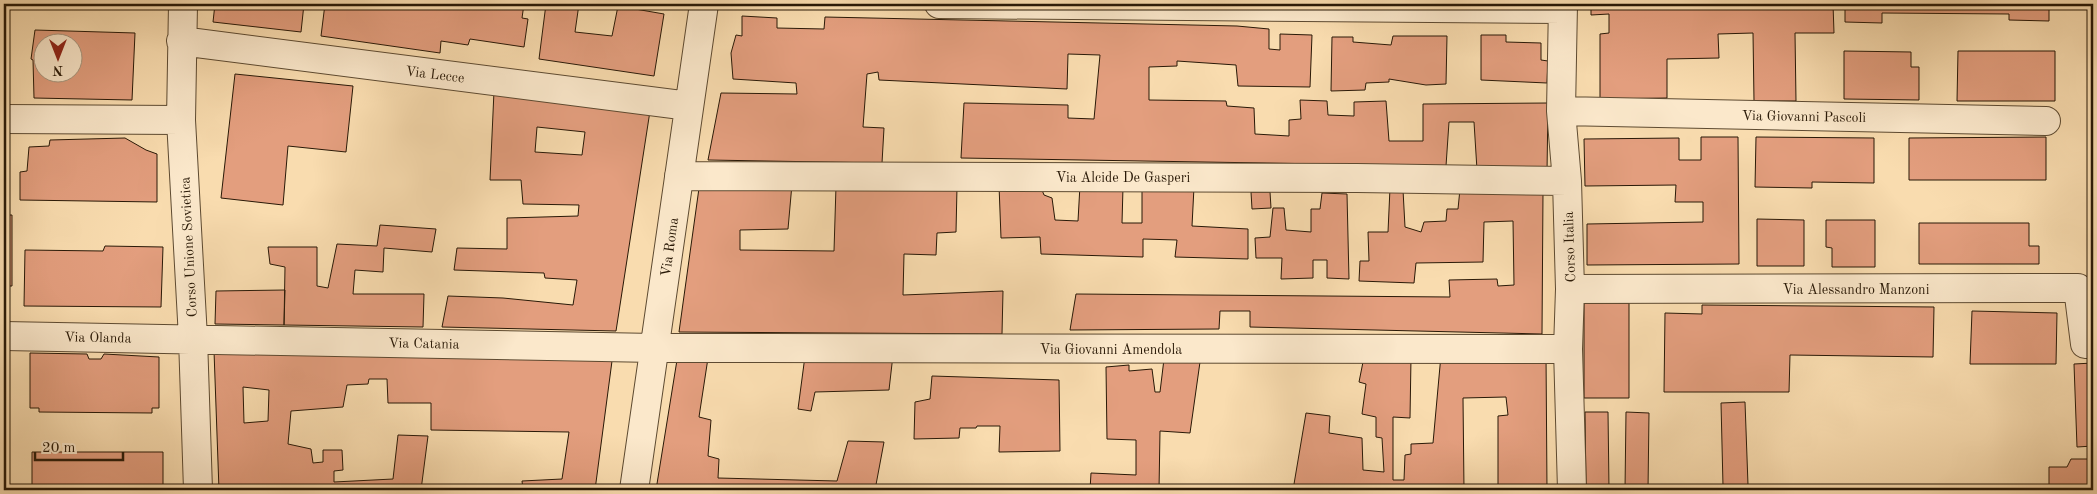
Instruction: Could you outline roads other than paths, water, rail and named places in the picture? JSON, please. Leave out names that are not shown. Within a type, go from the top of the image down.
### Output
[{"type":"street","name":"Corso Unione Sovietica","points":[[183,4],[181,120],[193,338],[198,490]]},
{"type":"street","name":"Via Roma","points":[[634,490],[704,4]]},
{"type":"street","points":[[939,4],[1563,6]]},
{"type":"street","name":"Corso Italia","points":[[1563,6],[1561,111],[1567,181],[1570,290],[1568,349],[1572,490]]},
{"type":"street","name":"Via Lecce","points":[[181,41],[690,106]]},
{"type":"street","name":"Via Giovanni Pascoli","points":[[1561,111],[2046,121]]},
{"type":"street","points":[[4,119],[181,120]]},
{"type":"street","name":"Via Alcide De Gasperi","points":[[679,176],[1357,178],[1567,181]]},
{"type":"street","name":"Via Alessandro Manzoni","points":[[1570,290],[2078,288],[2085,344],[2093,344]]},
{"type":"street","name":"Via Olanda","points":[[4,336],[193,338]]},
{"type":"street","name":"Via Catania","points":[[193,338],[655,348]]},
{"type":"street","name":"Via Giovanni Amendola","points":[[655,348],[1568,349]]}]
